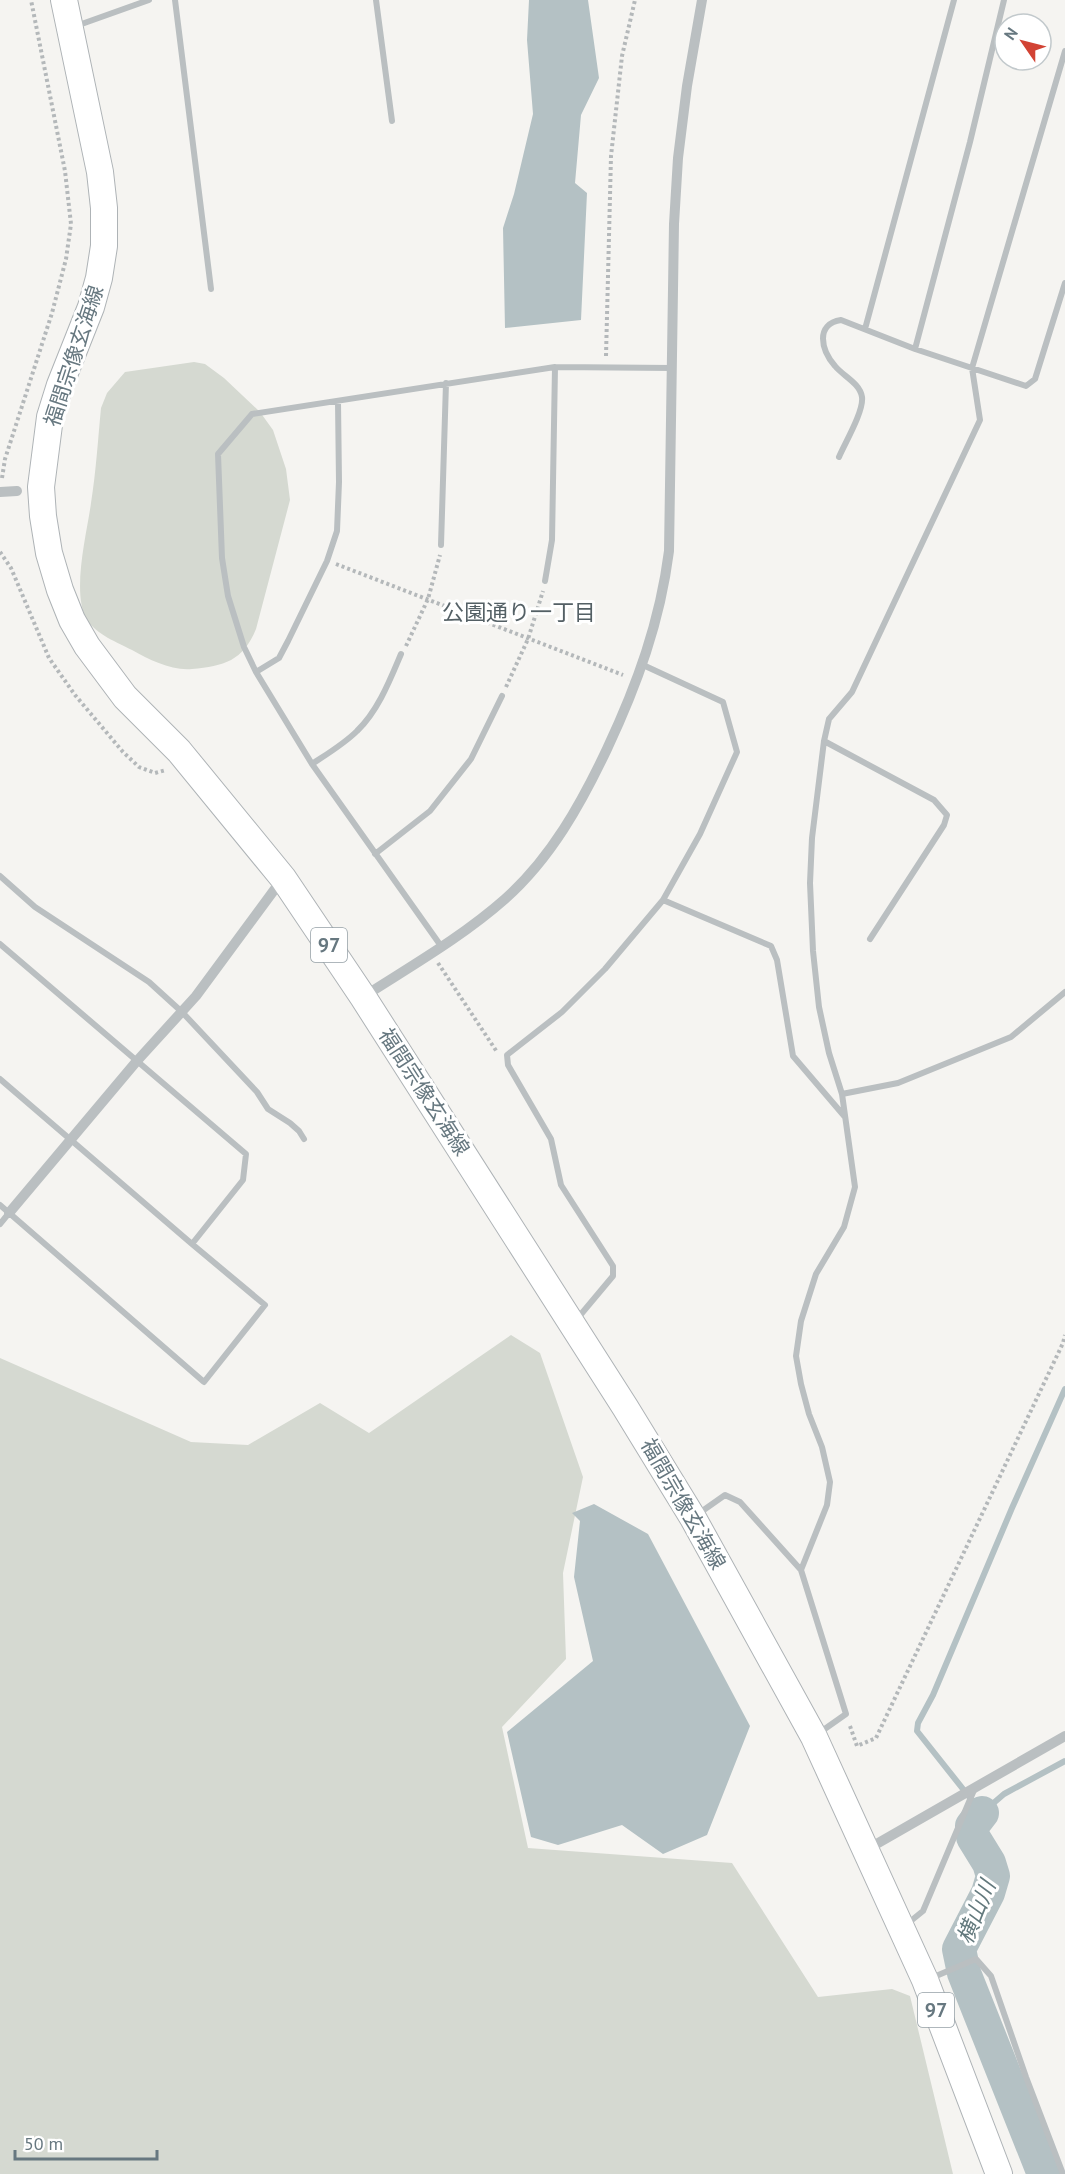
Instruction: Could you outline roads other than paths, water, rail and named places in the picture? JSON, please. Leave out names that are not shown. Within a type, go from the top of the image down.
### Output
[{"type":"main road","name":"福間宗像玄海線","points":[[64,0],[100,172],[104,208],[104,246],[91,307],[60,386],[29,489],[43,516],[49,553],[72,620],[105,672],[125,697],[189,763],[284,878],[626,1407],[693,1518],[814,1737],[925,1980],[999,2174]]},
{"type":"street","points":[[70,28],[149,0]]},
{"type":"street","points":[[175,0],[211,289]]},
{"type":"street","points":[[376,0],[392,121]]},
{"type":"street","points":[[363,998],[436,949],[505,898],[543,857],[590,786],[638,680],[659,610],[669,551],[674,235],[678,158],[687,86],[702,0]]},
{"type":"street","points":[[865,329],[954,0]]},
{"type":"street","points":[[915,349],[970,142],[1004,0]]},
{"type":"street","points":[[801,1570],[827,1505],[830,1482],[822,1447],[806,1404],[796,1356],[801,1321],[816,1274],[844,1227],[855,1187],[842,1094],[826,1041],[819,1007],[813,951],[810,883],[812,838],[824,741],[829,719],[852,692],[980,420],[972,368],[1065,51]]},
{"type":"street","points":[[838,457],[862,405],[862,395],[857,387],[834,365],[822,339],[824,329],[831,322],[841,320],[915,349],[1026,387],[1035,378],[1065,283]]},
{"type":"street","points":[[436,949],[375,854],[312,764],[256,672],[244,647],[228,596],[222,558],[218,454],[252,414],[555,366],[673,368]]},
{"type":"street","points":[[545,581],[552,540],[555,366]]},
{"type":"street","points":[[441,545],[446,383]]},
{"type":"street","points":[[256,672],[279,658],[327,561],[337,531],[338,402]]},
{"type":"street","points":[[1,487],[29,489]]},
{"type":"street","points":[[312,764],[357,731],[371,714],[401,654]]},
{"type":"street","points":[[572,1324],[613,1276],[613,1266],[561,1185],[551,1139],[508,1065],[507,1055],[562,1012],[605,969],[663,900],[700,834],[737,752],[723,702],[643,665]]},
{"type":"street","points":[[375,854],[430,811],[471,759],[502,696]]},
{"type":"street","points":[[824,741],[934,800],[947,815],[944,825],[870,939]]},
{"type":"street","points":[[0,876],[35,907],[149,982],[182,1012],[257,1092],[268,1109],[290,1123],[304,1139]]},
{"type":"street","points":[[0,1224],[136,1062],[196,996],[284,878]]},
{"type":"street","points":[[663,900],[771,946],[777,960],[793,1056],[845,1118]]},
{"type":"street","points":[[0,944],[246,1154],[243,1180],[192,1244]]},
{"type":"street","points":[[842,1094],[898,1083],[1011,1037],[1065,992]]},
{"type":"street","points":[[0,1078],[266,1305],[204,1382],[0,1205]]},
{"type":"street","points":[[693,1518],[725,1495],[740,1502],[801,1570],[846,1714],[814,1737]]},
{"type":"street","points":[[866,1850],[1065,1736]]},
{"type":"street","points":[[902,1928],[923,1911],[975,1789]]},
{"type":"street","points":[[925,1980],[976,1959],[992,1976],[1026,2077],[1063,2174]]},
{"type":"waterway","points":[[1065,1389],[933,1695],[918,1723],[917,1731],[982,1813],[1004,1794],[1065,1761]]},
{"type":"waterway","name":"横山川","points":[[982,1813],[972,1826],[973,1837],[989,1863],[993,1876],[988,1893],[959,1949],[964,1973],[1044,2174]]},
{"type":"district","name":"公園通り一丁目","points":[[519,612]]}]
